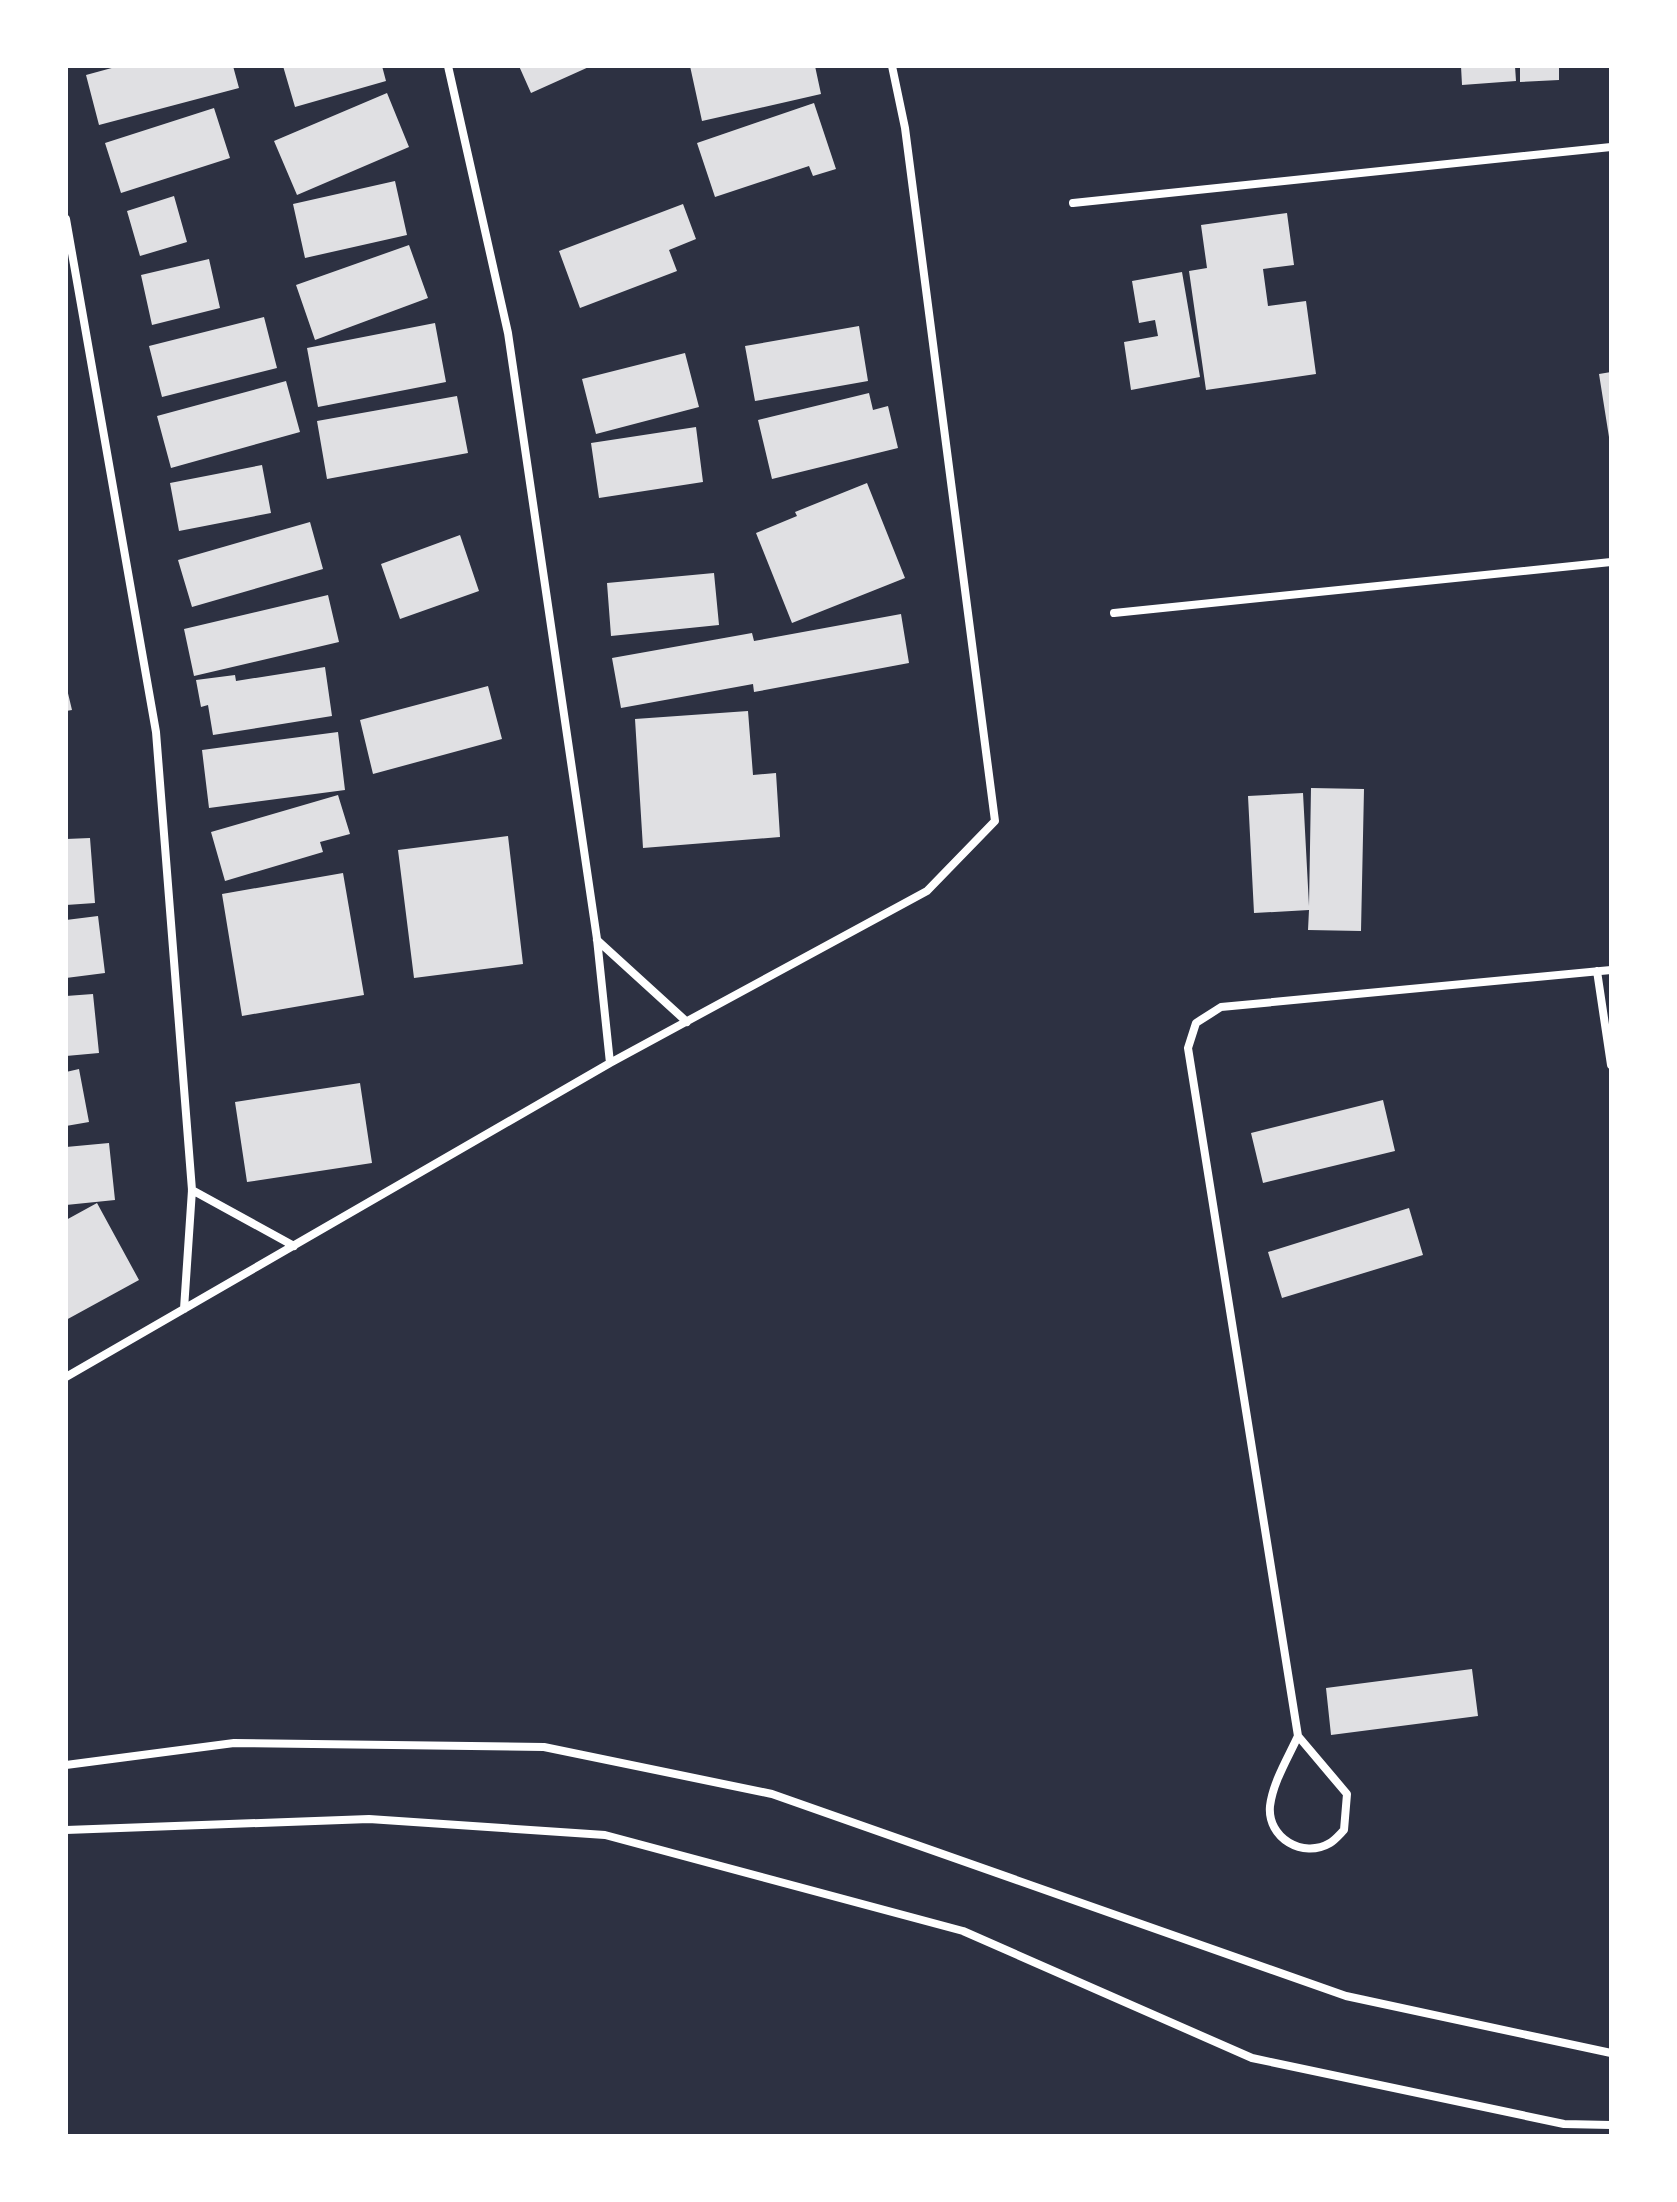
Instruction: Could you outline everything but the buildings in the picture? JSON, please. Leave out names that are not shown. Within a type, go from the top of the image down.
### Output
[{"type":"street","points":[[448,66],[508,333],[597,939],[610,1063]]},
{"type":"street","points":[[66,1377],[610,1063],[927,891],[995,821],[907,144],[892,66]]},
{"type":"street","points":[[1073,203],[1611,147]]},
{"type":"street","points":[[66,219],[156,732],[192,1190],[184,1309]]},
{"type":"street","points":[[1114,613],[1611,562]]},
{"type":"street","points":[[597,939],[687,1022]]},
{"type":"street","points":[[1298,1736],[1270,1807],[1272,1824],[1283,1838],[1299,1848],[1312,1849],[1330,1843],[1344,1830],[1347,1794],[1298,1736],[1188,1048],[1196,1023],[1221,1007],[1611,970]]},
{"type":"street","points":[[1597,971],[1611,1065]]},
{"type":"street","points":[[192,1190],[294,1246]]},
{"type":"street","points":[[66,1765],[234,1743],[544,1747],[772,1794],[1346,1996],[1611,2053]]},
{"type":"street","points":[[66,1830],[369,1819],[605,1835],[963,1931],[1252,2058],[1564,2124],[1611,2125]]}]
